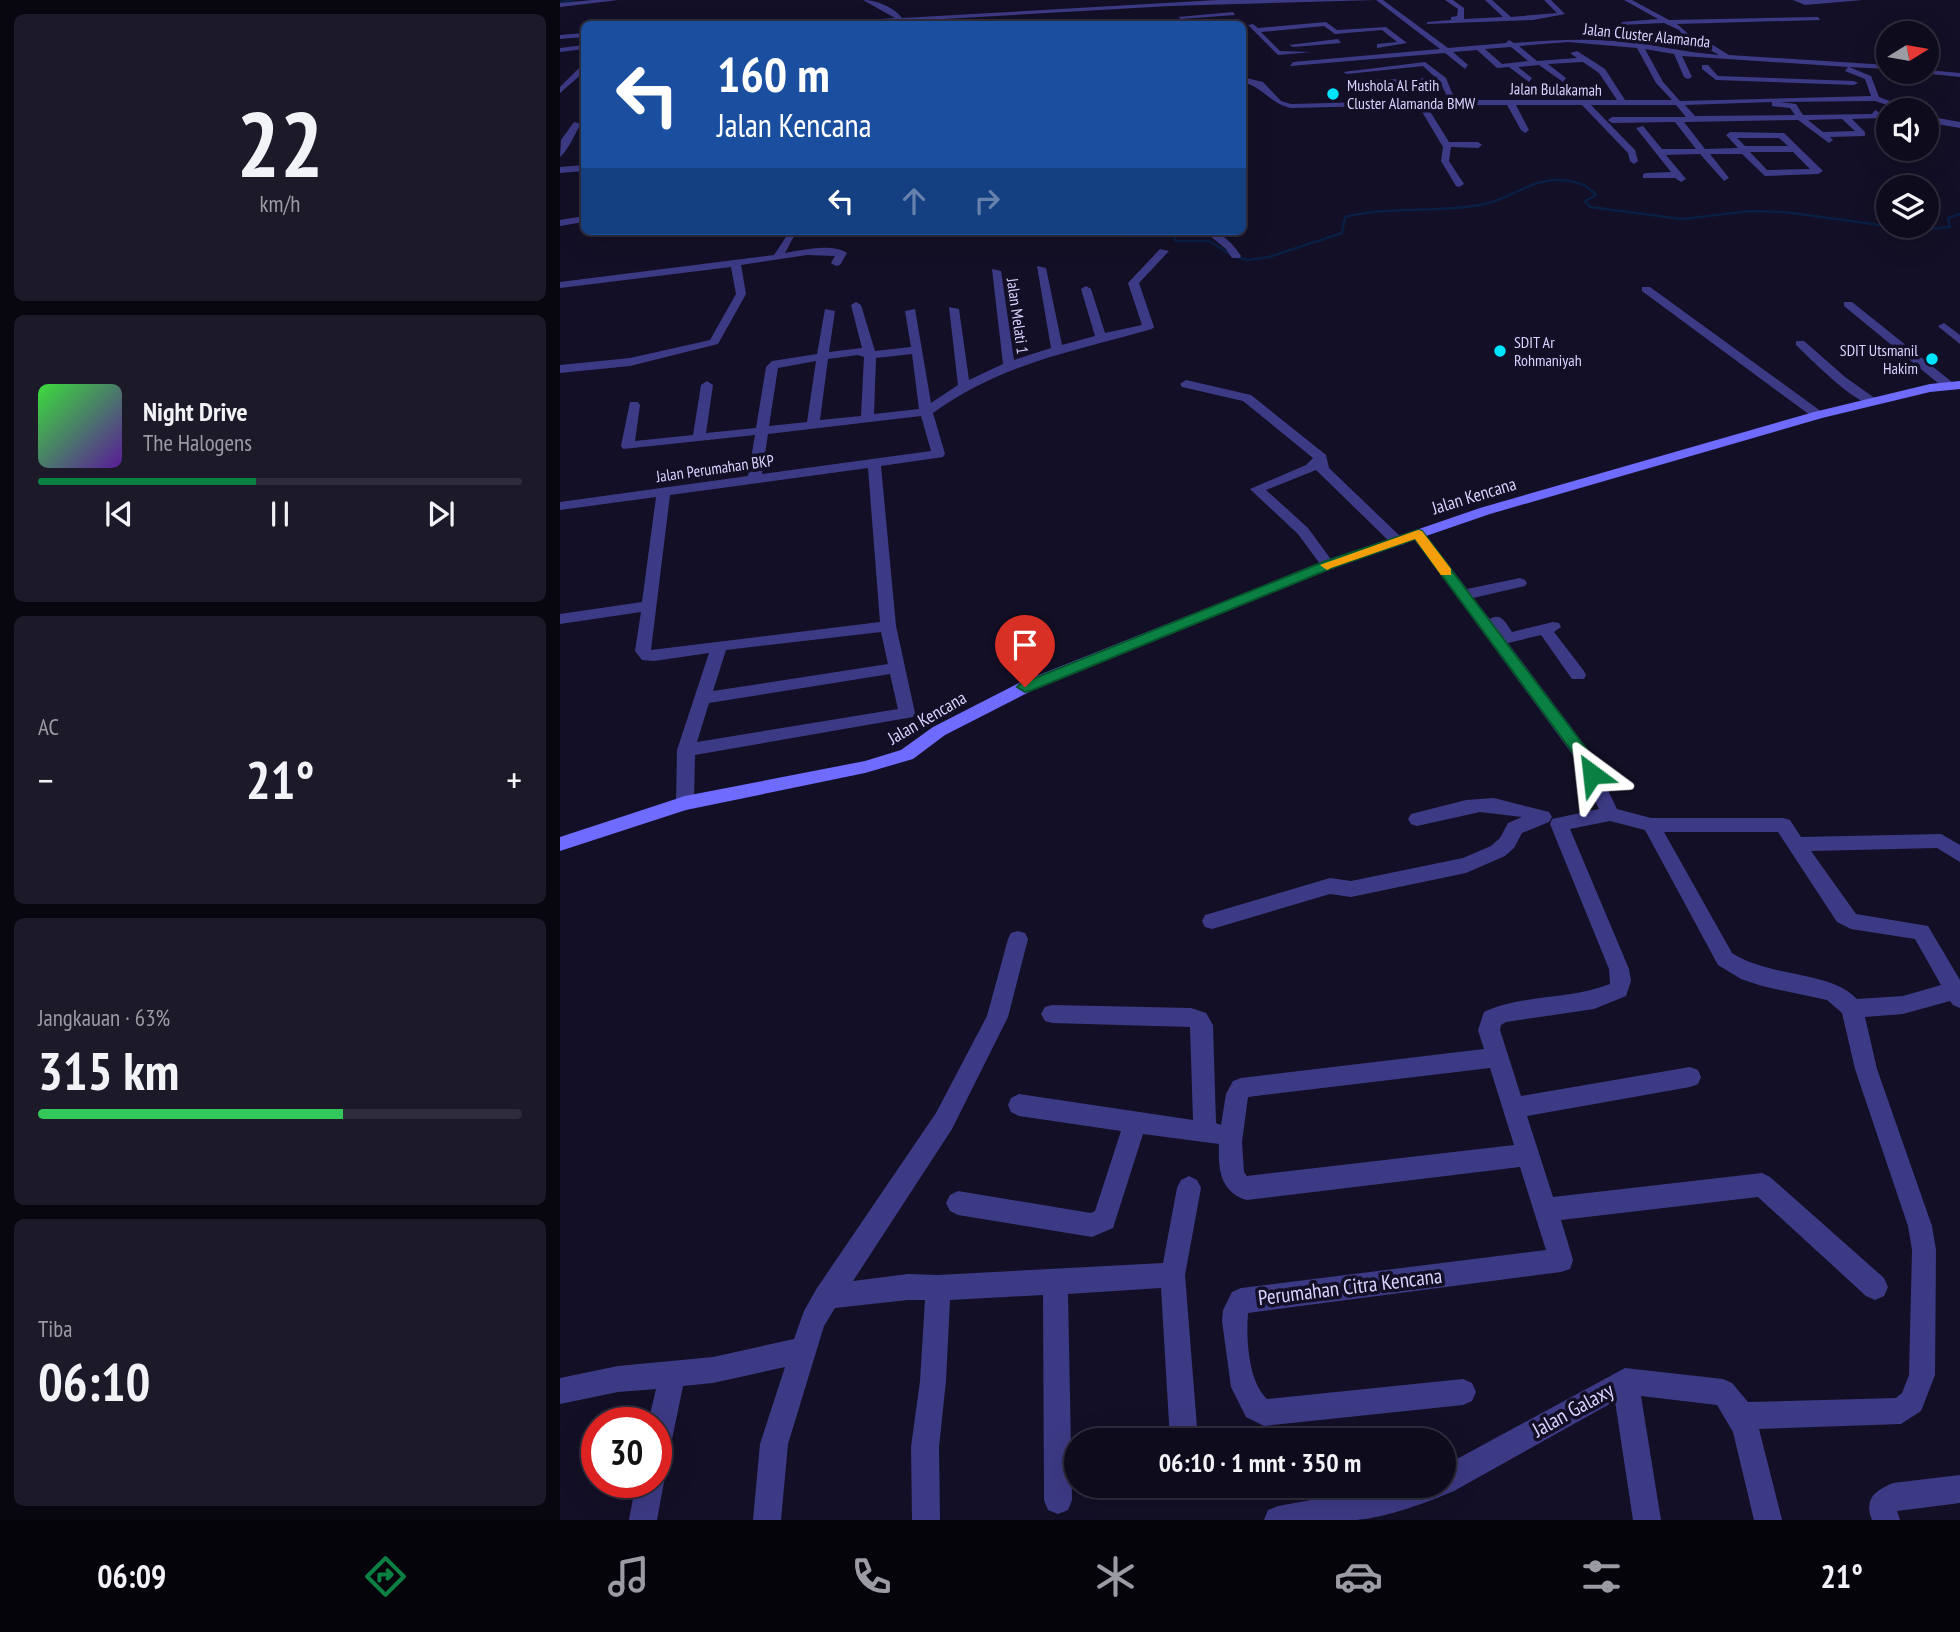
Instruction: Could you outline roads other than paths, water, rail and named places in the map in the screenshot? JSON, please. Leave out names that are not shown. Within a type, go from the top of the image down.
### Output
[{"type":"street","points":[[560,5],[615,0]]},
{"type":"street","points":[[853,0],[886,12],[897,21]]},
{"type":"street","points":[[866,0],[895,13],[898,21]]},
{"type":"street","points":[[917,21],[989,13],[1216,1],[1302,5],[1323,1],[1373,0]]},
{"type":"street","points":[[1379,0],[1465,67]]},
{"type":"street","points":[[1448,0],[1462,9],[1461,18],[1453,18],[1456,22]]},
{"type":"street","points":[[1488,0],[1509,19]]},
{"type":"street","points":[[1429,23],[1509,19],[1535,22],[1562,14],[1547,0]]},
{"type":"street","points":[[1627,0],[1681,29],[1692,41],[1705,44],[1724,55],[1788,55],[1840,59],[1849,71],[1868,78],[1876,99]]},
{"type":"street","points":[[1796,0],[1805,3],[1860,0]]},
{"type":"street","points":[[989,13],[990,3]]},
{"type":"street","points":[[1148,6],[1179,21],[1233,15]]},
{"type":"street","points":[[1643,9],[1666,9]]},
{"type":"street","points":[[1028,21],[1039,18],[1038,12]]},
{"type":"street","points":[[1622,24],[1818,19]]},
{"type":"street","points":[[1348,49],[1282,54],[1256,30],[1333,30],[1350,40],[1395,36],[1403,43],[1372,47]]},
{"type":"street","points":[[1264,38],[1333,30]]},
{"type":"street","points":[[1333,30],[1338,41],[1360,58]]},
{"type":"street","points":[[1547,33],[1602,71],[1623,103]]},
{"type":"street","points":[[560,37],[581,35]]},
{"type":"street","points":[[1512,35],[1499,36],[1563,80]]},
{"type":"street","points":[[1271,46],[1338,41]]},
{"type":"street","name":"Jalan Cluster Alamanda","points":[[1293,64],[1558,41],[1640,46],[1677,53],[1847,67]]},
{"type":"street","points":[[1640,46],[1660,83],[1693,119]]},
{"type":"street","points":[[560,50],[581,47]]},
{"type":"street","points":[[1481,50],[1500,66],[1581,60]]},
{"type":"street","points":[[1513,55],[1545,52]]},
{"type":"street","points":[[1677,53],[1688,77]]},
{"type":"street","points":[[1489,57],[1501,56]]},
{"type":"street","points":[[1773,59],[1786,80]]},
{"type":"street","points":[[1343,60],[1353,105]]},
{"type":"street","points":[[1348,80],[1363,71],[1425,64],[1443,80],[1452,98]]},
{"type":"street","points":[[1511,65],[1529,80]]},
{"type":"street","points":[[1683,66],[1717,68]]},
{"type":"street","points":[[1705,67],[1716,78],[1854,82]]},
{"type":"street","points":[[1767,70],[1876,68]]},
{"type":"street","points":[[561,89],[581,71]]},
{"type":"street","points":[[1939,71],[1960,74]]},
{"type":"street","points":[[1939,73],[1960,74]]},
{"type":"street","points":[[1370,82],[1443,80]]},
{"type":"street","name":"Jalan Bulakamah","points":[[1246,81],[1260,84],[1278,103],[1286,105],[1584,102],[1679,105],[1798,98],[1876,99]]},
{"type":"street","points":[[1805,91],[1834,91],[1826,82]]},
{"type":"street","points":[[561,89],[576,89]]},
{"type":"street","points":[[1420,102],[1436,123],[1445,144],[1446,161],[1459,184]]},
{"type":"street","points":[[1510,102],[1525,130]]},
{"type":"street","points":[[1584,102],[1632,152],[1634,161]]},
{"type":"street","points":[[1660,119],[1650,108],[1679,105],[1788,104],[1802,119],[1827,137],[1862,134],[1844,117]]},
{"type":"street","points":[[1939,113],[1960,118]]},
{"type":"street","points":[[1612,120],[1876,117]]},
{"type":"street","points":[[1939,119],[1960,125]]},
{"type":"street","points":[[1678,120],[1724,178]]},
{"type":"street","points":[[563,156],[565,140],[581,124]]},
{"type":"street","points":[[1723,127],[1742,150],[1765,173],[1817,173],[1818,169],[1781,135],[1730,135]]},
{"type":"street","points":[[1640,128],[1679,177],[1646,176]]},
{"type":"street","points":[[1445,144],[1478,145]]},
{"type":"street","points":[[1660,152],[1798,149]]},
{"type":"street","points":[[1751,159],[1805,158]]},
{"type":"street","points":[[561,172],[581,169]]},
{"type":"street","points":[[560,225],[581,222]]},
{"type":"street","points":[[778,257],[790,235]]},
{"type":"street","points":[[1214,235],[1230,247],[1236,256]]},
{"type":"street","points":[[634,405],[628,446],[926,412],[964,385],[1009,365],[1101,337],[1149,326],[1133,283],[1164,251]]},
{"type":"street","points":[[560,285],[736,265],[807,252],[842,253],[836,263]]},
{"type":"street","points":[[560,369],[630,362],[700,348],[714,342],[741,294],[736,265]]},
{"type":"street","points":[[1041,268],[1057,350]]},
{"type":"street","name":"Jalan Melati 1","points":[[996,271],[1009,365]]},
{"type":"street","points":[[1086,289],[1101,337]]},
{"type":"street","points":[[1646,289],[1818,415]]},
{"type":"street","points":[[1848,304],[1954,385]]},
{"type":"street","points":[[856,305],[870,355],[867,420]]},
{"type":"street","points":[[953,309],[964,385]]},
{"type":"street","points":[[813,426],[828,311]]},
{"type":"street","points":[[911,311],[926,412]]},
{"type":"street","points":[[1944,326],[1960,341]]},
{"type":"street","points":[[1800,343],[1872,402]]},
{"type":"street","points":[[754,480],[772,367],[795,359],[859,351],[870,355],[915,350]]},
{"type":"street","points":[[1186,384],[1247,398],[1321,458],[1323,470],[1398,542]]},
{"type":"street","points":[[699,438],[707,385]]},
{"type":"street","name":"Jalan Kencana","points":[[560,844],[685,803],[864,767],[907,755],[939,731],[1025,687],[1328,565],[1418,534],[1635,467],[1818,415],[1954,385]]},
{"type":"street","name":"Jalan Perumahan BKP","points":[[560,506],[938,454],[926,412]]},
{"type":"street","points":[[1320,462],[1286,479],[1257,489],[1303,531],[1328,565]]},
{"type":"street","points":[[686,750],[907,713],[895,668],[888,626],[874,464]]},
{"type":"street","points":[[664,492],[643,651],[648,656],[888,626]]},
{"type":"street","points":[[1418,534],[1508,638],[1549,629],[1578,675]]},
{"type":"street","points":[[1469,594],[1520,583]]},
{"type":"street","points":[[1469,594],[1583,755],[1610,814]]},
{"type":"street","points":[[560,619],[651,605]]},
{"type":"street","points":[[685,803],[686,750],[719,646]]},
{"type":"street","points":[[704,698],[895,668]]},
{"type":"street","points":[[1417,819],[1465,805],[1492,803],[1558,820]]},
{"type":"street","points":[[1212,921],[1330,886],[1351,889],[1466,864],[1498,851],[1507,843],[1515,828],[1558,820],[1610,814],[1651,825],[1783,825],[1844,916],[1851,921],[1921,932],[1957,995],[1852,1009]]},
{"type":"street","name":"Perumahan Citra Kencana","points":[[1463,1392],[1264,1413],[1257,1411],[1249,1402],[1243,1388],[1236,1310],[1241,1301],[1561,1260],[1489,1030],[1491,1019],[1504,1013],[1608,997],[1619,990],[1619,969],[1558,820]]},
{"type":"street","points":[[1651,825],[1725,959],[1737,969],[1751,974],[1830,992],[1842,998],[1852,1009],[1867,1069],[1920,1226],[1924,1250],[1922,1375],[1912,1402],[1901,1411],[1742,1416],[1768,1520]]},
{"type":"street","points":[[1798,844],[1941,841],[1960,855]]},
{"type":"street","points":[[768,1512],[773,1455],[813,1320],[944,1121],[997,1017],[1017,939]]},
{"type":"street","points":[[1052,1014],[1191,1017],[1198,1020],[1202,1026],[1205,1133]]},
{"type":"street","points":[[1497,1057],[1247,1086],[1237,1094],[1230,1136],[1234,1176],[1240,1186],[1247,1188],[1528,1155]]},
{"type":"street","points":[[1513,1108],[1690,1077]]},
{"type":"street","points":[[1019,1105],[1230,1136]]},
{"type":"street","points":[[958,1203],[1092,1226],[1099,1224],[1104,1219],[1135,1122]]},
{"type":"street","points":[[1545,1210],[1762,1185],[1875,1287]]},
{"type":"street","points":[[1183,1428],[1173,1275],[1189,1188]]},
{"type":"street","points":[[827,1297],[908,1287],[937,1288],[1173,1275]]},
{"type":"street","points":[[1055,1282],[1058,1500]]},
{"type":"street","points":[[926,1520],[925,1447],[933,1381],[937,1288]]},
{"type":"street","points":[[560,1391],[618,1379],[713,1370],[802,1350]]},
{"type":"street","points":[[665,1407],[673,1373]]},
{"type":"street","points":[[1625,1381],[1647,1520]]},
{"type":"street","name":"Jalan Galaxy","points":[[1456,1474],[1625,1381],[1723,1392],[1731,1398],[1742,1416]]},
{"type":"street","points":[[1886,1520],[1883,1503],[1893,1497],[1960,1489]]},
{"type":"street","points":[[643,1520],[647,1498]]},
{"type":"street","points":[[1278,1520],[1394,1498]]},
{"type":"waterway","points":[[560,2],[574,0]]},
{"type":"waterway","points":[[1122,235],[1173,236],[1176,241],[1209,241],[1235,257],[1248,260],[1269,257],[1342,233],[1345,217],[1480,205],[1537,183],[1557,180],[1578,183],[1592,191],[1596,195],[1585,201],[1590,207],[1682,219],[1751,211],[1784,212],[1876,224]]},
{"type":"waterway","points":[[1939,228],[1950,227],[1948,218],[1960,214]]},
{"type":"place","name":"Mushola Al Fatih Cluster Alamanda BMW","points":[[1333,94]]},
{"type":"place","name":"SDIT Ar Rohmaniyah","points":[[1500,351]]},
{"type":"place","name":"SDIT Utsmanil Hakim","points":[[1932,359]]}]
